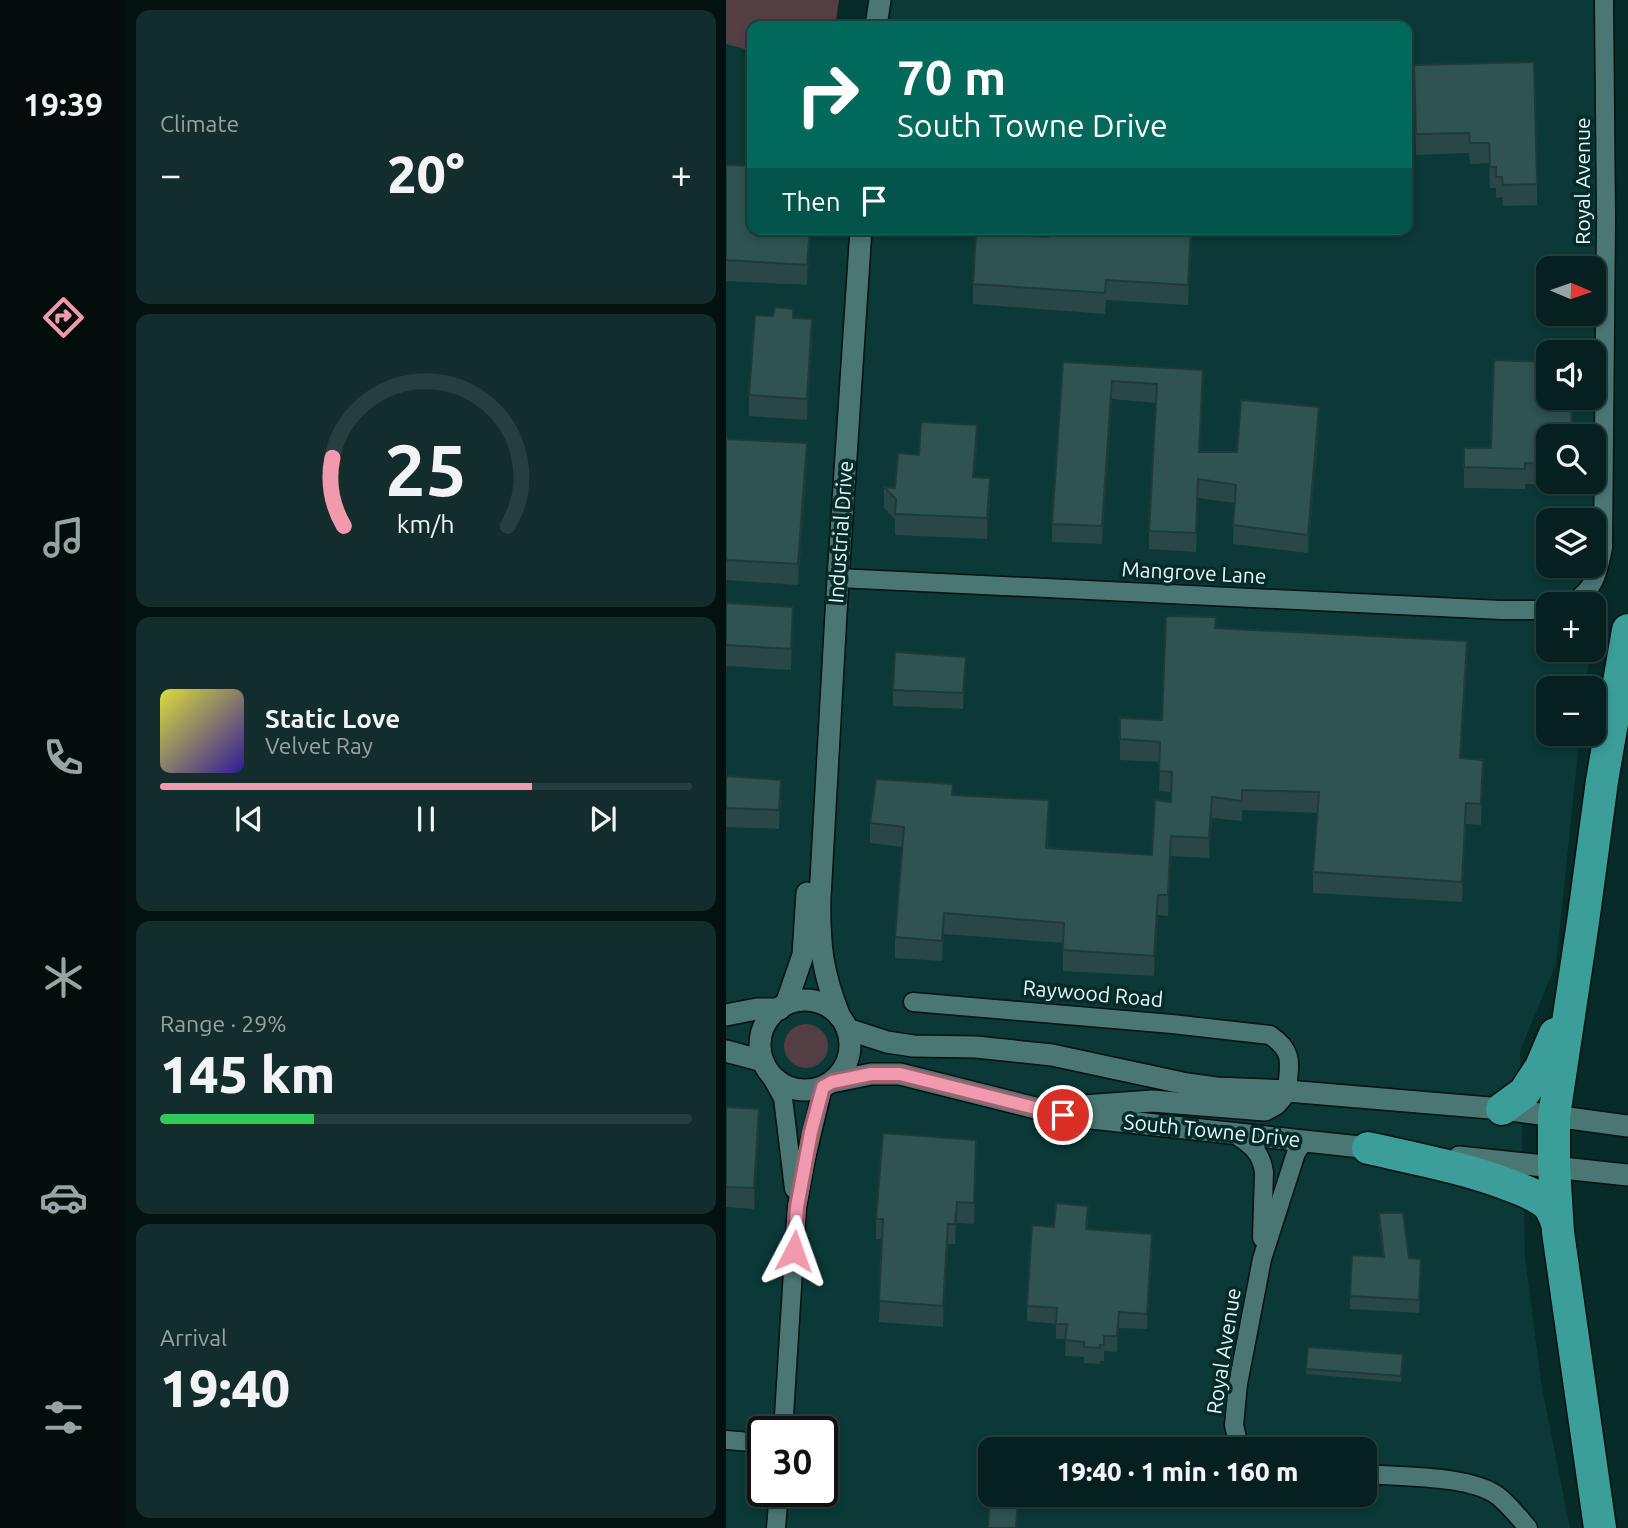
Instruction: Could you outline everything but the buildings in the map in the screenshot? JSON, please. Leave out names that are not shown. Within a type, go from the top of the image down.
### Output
[{"type":"highway","points":[[1600,1528],[1557,1223],[1554,1116],[1602,781],[1628,630]]},
{"type":"highway","points":[[1502,1109],[1524,1093],[1541,1067],[1573,990]]},
{"type":"highway","points":[[1368,1148],[1497,1180],[1545,1202],[1551,1208],[1557,1223]]},
{"type":"street","points":[[877,21],[880,0]]},
{"type":"street","name":"Royal Avenue","points":[[1587,592],[1597,577],[1603,548],[1606,219],[1604,0]]},
{"type":"street","name":"Industrial Drive","points":[[844,1023],[824,972],[819,936],[819,897],[861,235]]},
{"type":"street","name":"Mangrove Lane","points":[[838,578],[1536,610]]},
{"type":"street","name":"Industrial Drive","points":[[783,1006],[803,955],[809,869],[824,834]]},
{"type":"street","points":[[726,1014],[810,1000],[832,1008],[844,1023],[850,1044],[849,1058],[842,1072],[827,1085],[811,1091],[787,1087],[776,1080],[765,1066],[726,1051]]},
{"type":"street","name":"Raywood Road","points":[[913,1002],[1270,1035],[1283,1044],[1289,1059],[1287,1091]]},
{"type":"street","points":[[783,1006],[767,1022],[760,1048],[765,1066],[784,1098],[797,1207]]},
{"type":"street","name":"South Towne Drive","points":[[844,1023],[888,1042],[1052,1055],[1207,1087],[1502,1109],[1618,1125]]},
{"type":"street","name":"South Towne Drive","points":[[827,1085],[871,1074],[900,1074],[1063,1115],[1628,1175]]},
{"type":"street","points":[[784,1416],[797,1207],[811,1132],[827,1085]]},
{"type":"street","points":[[1039,1110],[1152,1101],[1265,1110],[1276,1104],[1287,1091]]},
{"type":"street","name":"Royal Avenue","points":[[1233,1133],[1253,1147],[1262,1161],[1262,1259]]},
{"type":"street","name":"Royal Avenue","points":[[1237,1437],[1234,1425],[1238,1384],[1262,1259],[1296,1153],[1304,1140]]},
{"type":"street","points":[[726,1440],[747,1442]]},
{"type":"street","points":[[1377,1476],[1460,1481],[1478,1486],[1497,1495],[1528,1528]]},
{"type":"street","points":[[776,1528],[778,1507]]},
{"type":"shaded area","points":[[726,0],[839,0],[836,21],[747,21],[747,50],[726,44]]},
{"type":"shaded area","points":[[880,0],[1611,0],[1606,342],[1606,340],[1536,340],[1536,410],[1605,410],[1605,424],[1536,424],[1536,494],[1604,494],[1604,508],[1536,508],[1536,578],[1599,578],[1597,592],[1536,592],[1536,662],[1588,662],[1587,676],[1536,676],[1536,746],[1579,746],[1556,964],[1520,1051],[1525,1256],[1541,1382],[1570,1528],[726,1528],[726,44],[747,50],[747,235],[1412,235],[1412,21],[877,21]]},
{"type":"shaded area","points":[[806,1024],[821,1031],[828,1046],[821,1061],[806,1068],[791,1061],[784,1046],[791,1031]]},
{"type":"route","points":[[794,1251],[797,1207],[811,1132],[823,1087],[832,1082],[871,1074],[900,1074],[1063,1115]]}]
